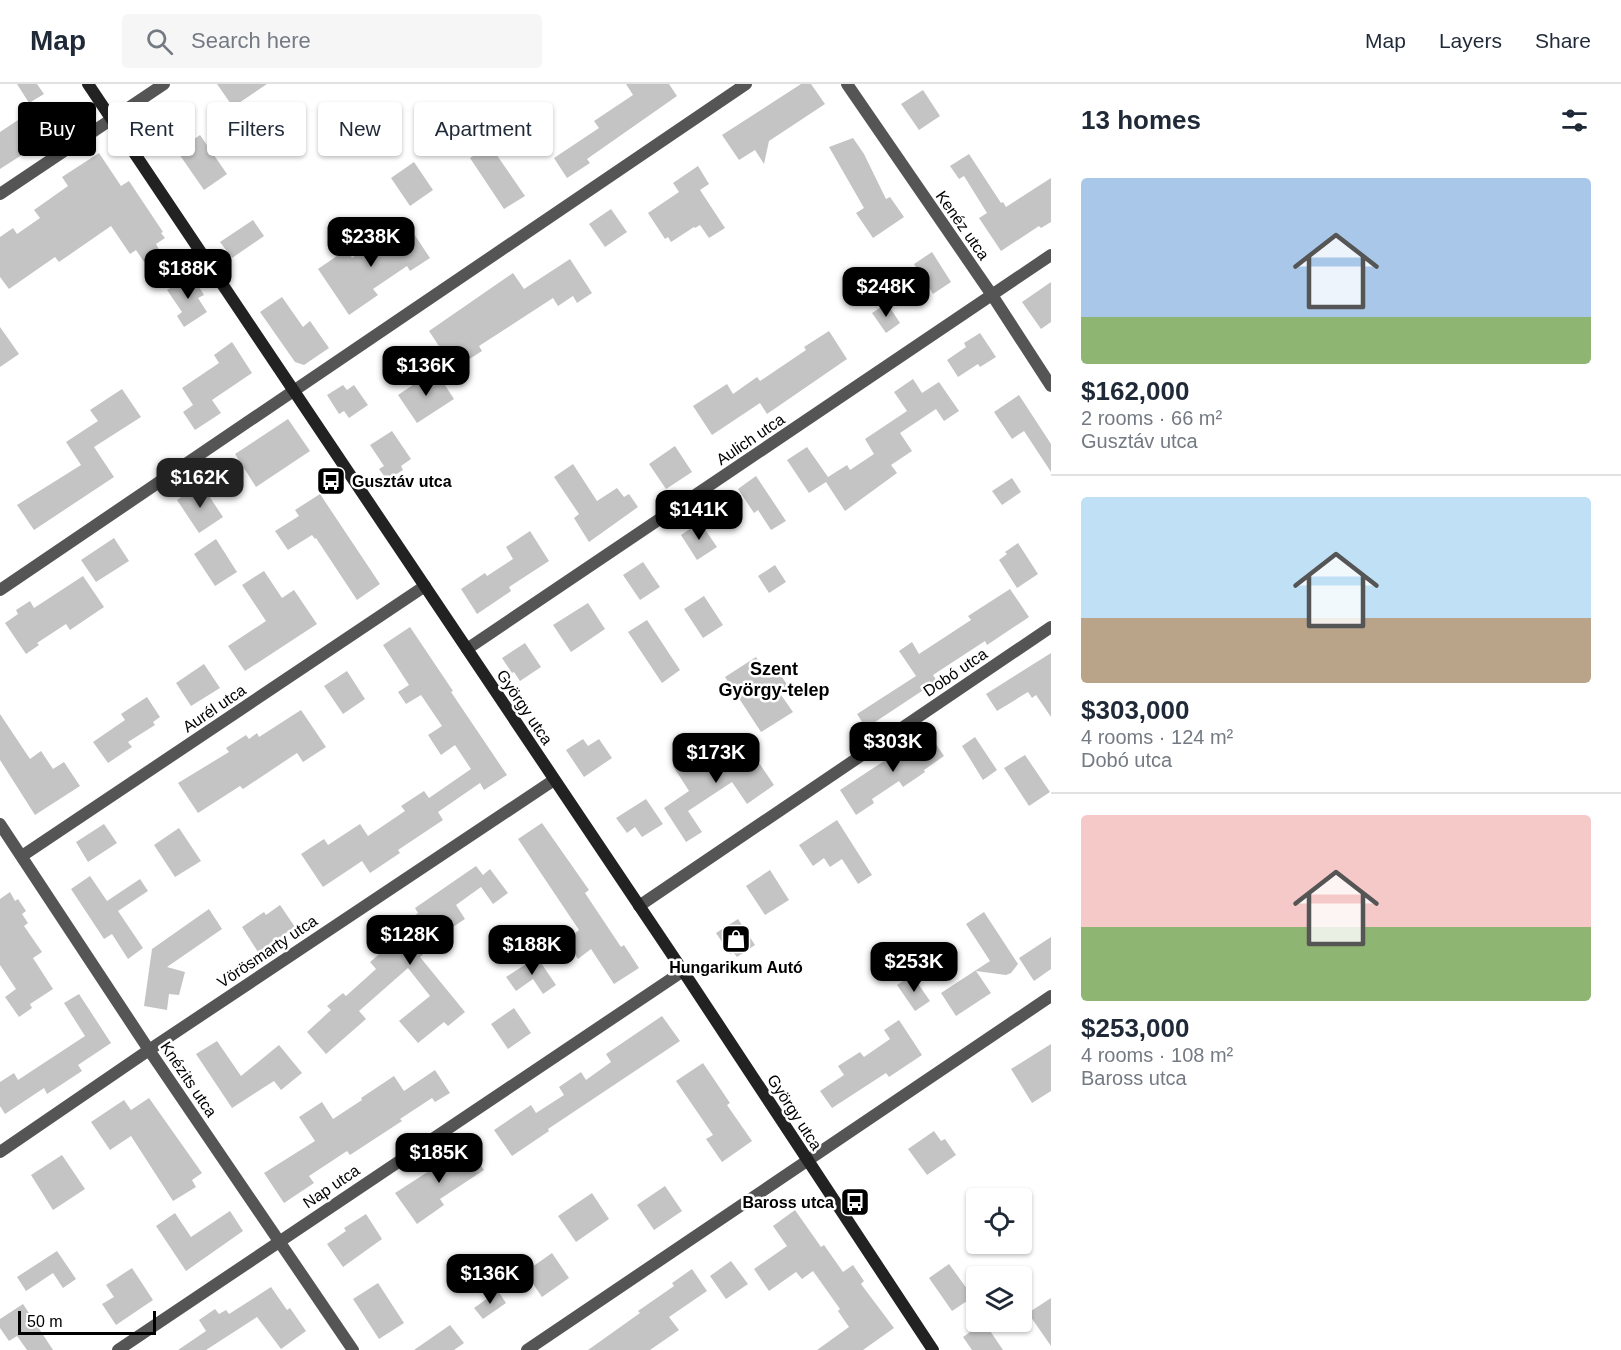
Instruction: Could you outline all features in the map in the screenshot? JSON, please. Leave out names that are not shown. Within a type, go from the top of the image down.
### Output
[{"type":"street","name":"György utca","points":[[88,84],[108,113]]},
{"type":"street","points":[[137,102],[164,84]]},
{"type":"street","points":[[0,590],[746,84]]},
{"type":"street","name":"Kenéz utca","points":[[847,84],[992,295],[1051,386]]},
{"type":"street","points":[[0,194],[108,122]]},
{"type":"street","name":"György utca","points":[[137,156],[683,971],[933,1350]]},
{"type":"street","name":"Aulich utca","points":[[467,649],[1051,255]]},
{"type":"street","name":"Aurél utca","points":[[22,856],[425,586]]},
{"type":"street","name":"Dobó utca","points":[[639,906],[1051,627]]},
{"type":"street","name":"Vörösmarty utca","points":[[0,1152],[554,780]]},
{"type":"street","name":"Knézits utca","points":[[0,824],[149,1050],[353,1350]]},
{"type":"street","name":"Nap utca","points":[[118,1350],[683,971]]},
{"type":"street","points":[[527,1350],[1051,996]]},
{"type":"building","points":[[17,84],[37,84],[44,94],[28,102]]},
{"type":"building","points":[[217,84],[267,84],[240,102],[230,102]]},
{"type":"building","points":[[626,84],[669,84],[677,96],[587,159],[590,163],[567,178],[554,158],[599,128],[594,121],[633,95]]},
{"type":"building","points":[[801,84],[811,84],[825,104],[769,141],[764,164],[755,150],[739,160],[722,135]]},
{"type":"building","points":[[923,90],[940,116],[919,130],[901,104]]},
{"type":"building","points":[[18,120],[18,156],[20,156],[0,169],[0,132]]},
{"type":"building","points":[[200,135],[207,145],[207,156],[215,156],[227,174],[204,190],[180,156],[195,156],[195,138]]},
{"type":"building","points":[[853,138],[864,154],[886,199],[890,197],[904,217],[873,238],[856,213],[864,208],[829,147]]},
{"type":"building","points":[[99,153],[121,186],[129,181],[163,232],[161,233],[165,238],[156,244],[160,251],[144,262],[136,250],[130,254],[111,226],[59,262],[55,257],[9,289],[0,277],[0,237],[13,228],[17,234],[40,218],[34,210],[68,186],[62,177]]},
{"type":"building","points":[[969,154],[1001,203],[1003,202],[1006,207],[1051,178],[1051,222],[1041,228],[1039,226],[1001,251],[979,218],[987,213],[964,176],[959,179],[950,166]]},
{"type":"building","points":[[498,156],[525,196],[504,209],[470,158]]},
{"type":"building","points":[[414,162],[433,190],[410,206],[391,178]]},
{"type":"building","points":[[698,166],[709,184],[700,190],[725,228],[709,238],[700,225],[671,242],[668,237],[665,239],[648,213],[679,192],[673,183]]},
{"type":"building","points":[[611,209],[627,232],[605,247],[589,224]]},
{"type":"building","points":[[253,220],[264,236],[232,258],[220,242]]},
{"type":"building","points":[[410,228],[430,258],[410,271],[407,266],[373,289],[378,295],[349,315],[318,269],[347,249],[352,258],[386,235],[390,241]]},
{"type":"building","points":[[932,252],[951,282],[933,294],[914,264]]},
{"type":"building","points":[[570,259],[592,293],[577,303],[573,296],[558,306],[553,298],[479,346],[482,351],[454,369],[429,331],[513,273],[524,289]]},
{"type":"building","points":[[191,274],[204,295],[198,298],[207,312],[184,327],[177,316],[182,312],[167,290]]},
{"type":"building","points":[[1051,282],[1051,322],[1041,329],[1022,302]]},
{"type":"building","points":[[282,297],[303,327],[310,321],[329,348],[304,365],[295,362],[260,312]]},
{"type":"building","points":[[887,303],[900,323],[886,333],[872,313]]},
{"type":"building","points":[[0,327],[19,354],[0,367]]},
{"type":"building","points":[[829,331],[847,359],[767,414],[760,403],[712,435],[693,406],[727,384],[733,394],[757,377],[760,381],[806,350],[804,347]]},
{"type":"building","points":[[980,333],[996,357],[980,367],[978,364],[958,377],[947,360],[966,347],[964,343]]},
{"type":"building","points":[[232,342],[252,373],[212,400],[221,413],[195,430],[183,412],[193,405],[182,388],[219,363],[214,355]]},
{"type":"building","points":[[435,370],[454,399],[417,423],[398,395]]},
{"type":"building","points":[[913,379],[922,393],[939,382],[959,411],[944,421],[936,409],[900,433],[912,451],[891,465],[897,473],[845,511],[826,482],[809,493],[787,460],[807,447],[828,477],[847,465],[850,470],[874,454],[865,439],[907,411],[894,392]]},
{"type":"building","points":[[343,385],[347,390],[354,385],[368,405],[349,418],[344,411],[339,414],[327,395]]},
{"type":"building","points":[[122,389],[141,417],[94,447],[114,477],[34,530],[17,505],[81,465],[66,442],[98,421],[90,410]]},
{"type":"building","points":[[1019,395],[1051,444],[1051,472],[1024,431],[1012,439],[994,412]]},
{"type":"building","points":[[288,419],[310,451],[256,487],[235,454]]},
{"type":"building","points":[[392,431],[411,459],[401,466],[403,470],[387,480],[379,469],[384,466],[370,445]]},
{"type":"building","points":[[675,446],[692,472],[666,489],[649,464]]},
{"type":"building","points":[[573,464],[597,501],[617,488],[624,497],[629,494],[638,507],[589,542],[574,518],[579,514],[554,477]]},
{"type":"building","points":[[756,476],[786,521],[771,530],[758,510],[754,513],[738,489]]},
{"type":"building","points":[[1012,478],[1021,492],[1002,505],[992,491]]},
{"type":"building","points":[[201,484],[223,517],[199,533],[177,500]]},
{"type":"building","points":[[320,494],[380,584],[357,600],[316,538],[312,535],[288,550],[275,531],[299,516],[295,510]]},
{"type":"building","points":[[700,522],[717,547],[697,560],[681,535]]},
{"type":"building","points":[[530,531],[549,561],[509,587],[511,591],[477,614],[461,589],[485,573],[487,576],[513,559],[506,547]]},
{"type":"building","points":[[114,538],[129,561],[96,582],[81,560]]},
{"type":"building","points":[[216,539],[237,572],[215,586],[194,554]]},
{"type":"building","points":[[1018,543],[1038,574],[1017,588],[999,560],[1007,554],[1005,552]]},
{"type":"building","points":[[643,562],[660,587],[640,600],[623,575]]},
{"type":"building","points":[[775,565],[786,582],[769,593],[758,576]]},
{"type":"building","points":[[264,571],[282,598],[294,590],[317,624],[245,671],[228,646],[266,621],[242,585]]},
{"type":"building","points":[[83,576],[104,607],[70,630],[66,624],[37,643],[39,645],[26,654],[5,623],[18,614],[16,610],[30,601],[34,608]]},
{"type":"building","points":[[1010,589],[1029,617],[987,645],[985,641],[933,675],[937,681],[866,728],[857,714],[916,676],[899,651],[912,642],[919,654],[971,620],[968,616]]},
{"type":"building","points":[[704,596],[723,625],[703,638],[684,609]]},
{"type":"building","points":[[588,603],[605,629],[571,652],[553,625]]},
{"type":"building","points":[[647,620],[680,670],[662,683],[628,632]]},
{"type":"building","points":[[410,627],[507,775],[484,790],[480,783],[438,812],[443,820],[398,850],[400,853],[370,873],[362,861],[323,887],[301,854],[324,839],[328,845],[360,824],[368,836],[405,811],[401,806],[424,791],[429,798],[471,769],[455,745],[441,755],[428,735],[442,726],[421,695],[406,704],[398,692],[409,685],[383,645]]},
{"type":"building","points":[[525,643],[541,667],[520,681],[502,658]]},
{"type":"building","points":[[1051,653],[1051,717],[1036,695],[1032,698],[1028,692],[997,711],[986,694]]},
{"type":"building","points":[[756,657],[765,671],[774,665],[788,686],[779,692],[793,712],[761,732],[725,677]]},
{"type":"building","points":[[204,664],[220,688],[191,706],[176,683]]},
{"type":"building","points":[[347,671],[365,699],[343,714],[324,686]]},
{"type":"building","points":[[147,697],[160,717],[153,722],[155,725],[128,742],[132,747],[108,763],[93,742],[125,720],[121,714]]},
{"type":"building","points":[[301,710],[326,747],[303,762],[297,753],[243,789],[240,786],[198,813],[178,783],[229,752],[226,748],[246,735],[249,739],[257,733],[259,737]]},
{"type":"building","points":[[0,714],[30,759],[41,751],[53,769],[64,762],[80,786],[35,815],[0,760]]},
{"type":"building","points":[[928,732],[944,756],[903,787],[899,781],[872,799],[874,803],[856,815],[840,790]]},
{"type":"building","points":[[975,737],[997,770],[983,780],[962,746]]},
{"type":"building","points":[[583,739],[588,746],[599,739],[612,758],[584,777],[566,750]]},
{"type":"building","points":[[745,742],[774,785],[747,804],[732,782],[688,811],[702,832],[686,842],[664,808],[689,791],[673,766],[694,752],[704,769]]},
{"type":"building","points":[[1025,755],[1050,792],[1029,806],[1004,768]]},
{"type":"building","points":[[646,799],[663,824],[642,837],[635,827],[627,833],[616,818]]},
{"type":"building","points":[[837,820],[872,875],[858,884],[842,859],[830,867],[824,858],[813,866],[799,845]]},
{"type":"building","points":[[542,823],[589,890],[585,893],[621,947],[624,945],[639,968],[614,984],[591,949],[578,959],[565,940],[579,930],[518,839]]},
{"type":"building","points":[[104,824],[117,843],[88,862],[76,842]]},
{"type":"building","points":[[179,828],[201,861],[175,877],[154,845]]},
{"type":"building","points":[[476,866],[483,875],[490,869],[508,893],[493,904],[481,887],[456,905],[465,919],[427,944],[430,948],[420,957],[465,1012],[448,1026],[444,1022],[418,1043],[399,1021],[430,996],[408,968],[359,1011],[366,1019],[326,1054],[307,1032],[331,1010],[327,1006],[343,993],[346,996],[376,969],[370,962],[399,937],[395,933],[418,913],[415,908]]},
{"type":"building","points":[[770,870],[789,900],[765,915],[746,886]]},
{"type":"building","points":[[90,876],[107,901],[140,879],[148,891],[118,911],[143,948],[128,959],[112,934],[104,939],[71,889]]},
{"type":"building","points":[[10,892],[15,901],[18,899],[26,911],[22,914],[28,923],[24,926],[42,952],[33,958],[53,989],[30,1004],[32,1008],[19,1017],[5,997],[16,989],[0,965],[0,899]]},
{"type":"building","points":[[280,905],[295,927],[258,952],[242,927],[264,912],[266,915]]},
{"type":"building","points":[[209,909],[222,929],[167,967],[185,972],[179,995],[169,994],[167,1010],[144,1006],[152,949]]},
{"type":"building","points":[[984,912],[1018,964],[1011,973],[1006,975],[976,971],[991,993],[956,1016],[941,993],[990,961],[966,924]]},
{"type":"building","name":"Hungarikum Autó","points":[[738,919],[755,945],[737,957],[733,952],[730,954],[716,933]]},
{"type":"building","points":[[1051,937],[1051,969],[1034,981],[1019,958]]},
{"type":"building","points":[[537,957],[556,985],[543,994],[533,979],[516,991],[506,977]]},
{"type":"building","points":[[912,975],[930,1001],[915,1011],[897,985]]},
{"type":"building","points":[[79,994],[111,1043],[78,1065],[82,1071],[47,1094],[44,1088],[5,1114],[0,1106],[0,1082],[14,1073],[18,1080],[85,1036],[64,1003]]},
{"type":"building","points":[[514,1008],[531,1033],[508,1049],[491,1024]]},
{"type":"building","points":[[662,1016],[680,1041],[548,1129],[549,1131],[512,1156],[494,1130],[531,1105],[536,1113],[564,1095],[559,1087],[581,1072],[586,1080],[611,1062],[606,1054]]},
{"type":"building","points":[[899,1020],[922,1055],[889,1077],[886,1073],[832,1108],[820,1091],[844,1075],[838,1066],[860,1052],[864,1057],[890,1039],[884,1030]]},
{"type":"building","points":[[217,1041],[241,1076],[279,1045],[302,1073],[281,1090],[274,1081],[232,1108],[196,1054]]},
{"type":"building","points":[[1051,1044],[1051,1091],[1032,1103],[1011,1069]]},
{"type":"building","points":[[703,1063],[730,1103],[727,1105],[752,1141],[722,1162],[706,1139],[713,1135],[676,1081]]},
{"type":"building","points":[[435,1070],[450,1093],[435,1102],[432,1098],[350,1155],[347,1151],[309,1176],[314,1183],[284,1203],[264,1173],[315,1141],[299,1117],[322,1102],[333,1119],[394,1076],[404,1091]]},
{"type":"building","points":[[149,1098],[202,1173],[192,1180],[196,1187],[173,1201],[131,1136],[110,1150],[91,1122],[124,1100],[131,1110]]},
{"type":"building","points":[[934,1131],[941,1141],[945,1139],[956,1155],[927,1175],[908,1149]]},
{"type":"building","points":[[468,1146],[484,1170],[440,1199],[444,1205],[417,1224],[395,1193]]},
{"type":"building","points":[[62,1155],[85,1189],[53,1210],[31,1175]]},
{"type":"building","points":[[665,1186],[682,1211],[654,1230],[637,1205]]},
{"type":"building","points":[[592,1193],[609,1219],[576,1242],[558,1216]]},
{"type":"building","points":[[795,1210],[821,1247],[824,1245],[843,1272],[853,1265],[864,1281],[861,1284],[894,1328],[863,1350],[817,1350],[849,1327],[838,1311],[840,1309],[813,1271],[802,1279],[796,1272],[769,1291],[754,1269],[787,1246],[773,1226]]},
{"type":"building","points":[[230,1211],[243,1231],[186,1271],[156,1226],[175,1213],[191,1237]]},
{"type":"building","points":[[366,1214],[382,1239],[343,1267],[327,1244],[346,1231],[344,1228]]},
{"type":"building","points":[[57,1251],[76,1279],[63,1288],[53,1273],[26,1291],[17,1277]]},
{"type":"building","points":[[552,1253],[569,1278],[542,1297],[525,1272]]},
{"type":"building","points":[[731,1261],[748,1284],[726,1299],[710,1276]]},
{"type":"building","points":[[949,1264],[966,1287],[966,1302],[952,1311],[929,1278]]},
{"type":"building","points":[[132,1268],[153,1300],[116,1325],[102,1304],[114,1297],[106,1285]]},
{"type":"building","points":[[692,1269],[707,1291],[669,1317],[679,1330],[650,1350],[588,1350],[640,1313],[638,1311],[674,1286],[672,1283]]},
{"type":"building","points":[[378,1283],[404,1323],[379,1339],[353,1299]]},
{"type":"building","points":[[271,1287],[306,1331],[281,1349],[257,1317],[206,1350],[178,1350],[206,1331],[199,1320],[215,1309],[219,1314],[226,1310],[229,1314]]},
{"type":"building","points":[[498,1291],[506,1303],[483,1319],[474,1308]]},
{"type":"building","points":[[1051,1298],[1051,1346],[1032,1319],[1032,1310]]},
{"type":"building","points":[[23,1304],[53,1350],[27,1350],[17,1336],[9,1341],[0,1328],[0,1319]]},
{"type":"building","points":[[450,1325],[464,1343],[454,1350],[414,1350]]},
{"type":"building","points":[[970,1332],[991,1332],[1003,1350],[972,1350],[963,1337]]},
{"type":"place","name":"Gusztáv utca","points":[[331,481]]},
{"type":"place","name":"Hungarikum Autó","points":[[736,939]]},
{"type":"place","name":"Baross utca","points":[[855,1202]]},
{"type":"district","name":"Szent György-telep","points":[[774,679]]}]
